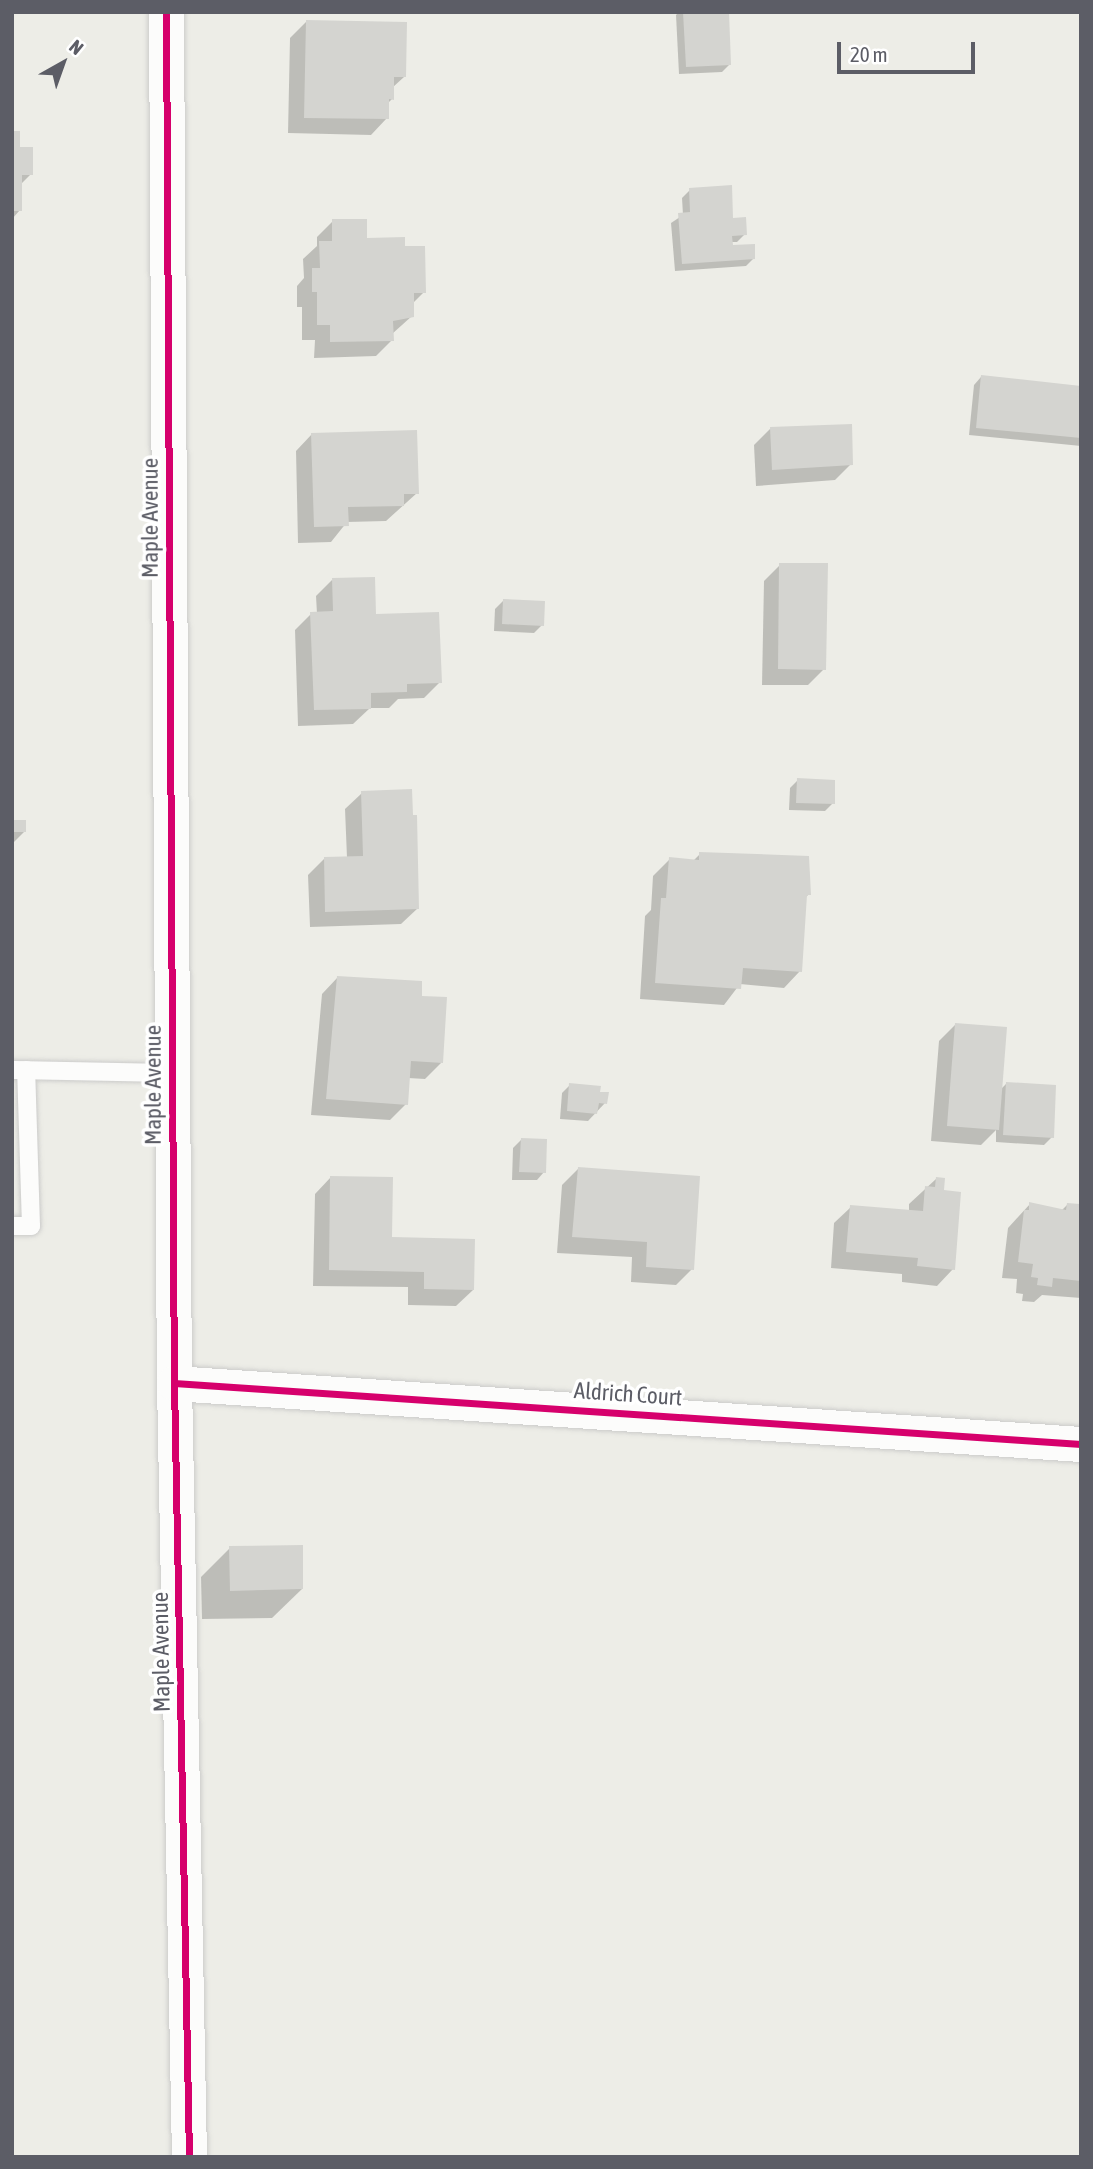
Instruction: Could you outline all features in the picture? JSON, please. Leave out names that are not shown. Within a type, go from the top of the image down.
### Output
[{"type":"street","name":"Maple Avenue","points":[[166,12],[174,1382],[189,2157]]},
{"type":"street","name":"Aldrich Court","points":[[174,1382],[1081,1444]]},
{"type":"lane","points":[[12,1226],[31,1226],[19,1070],[172,1073]]},
{"type":"building","points":[[683,12],[729,12],[731,65],[686,67]]},
{"type":"building","points":[[306,20],[407,22],[406,77],[394,77],[394,100],[389,99],[389,119],[304,118]]},
{"type":"building","points":[[12,131],[20,131],[20,147],[33,147],[33,175],[22,175],[22,211],[12,211]]},
{"type":"building","points":[[732,185],[733,218],[746,217],[747,235],[732,236],[733,245],[755,244],[755,259],[682,264],[678,213],[690,212],[689,188]]},
{"type":"building","points":[[332,219],[367,219],[367,238],[405,237],[405,246],[425,246],[426,293],[414,293],[414,317],[393,321],[394,341],[330,342],[330,325],[317,325],[317,292],[312,292],[312,268],[320,268],[319,241],[332,241]]},
{"type":"building","points":[[981,375],[1081,386],[1081,438],[976,428]]},
{"type":"building","points":[[852,424],[853,465],[772,470],[770,427]]},
{"type":"building","points":[[417,430],[419,494],[404,494],[404,506],[348,507],[349,526],[314,527],[311,433]]},
{"type":"building","points":[[779,563],[828,563],[826,670],[778,669]]},
{"type":"building","points":[[375,577],[376,614],[439,612],[442,683],[407,684],[407,692],[371,693],[371,709],[314,710],[310,612],[333,611],[332,578]]},
{"type":"building","points":[[503,599],[545,601],[544,626],[502,624]]},
{"type":"building","points":[[797,778],[835,780],[835,804],[796,803]]},
{"type":"building","points":[[412,789],[413,815],[417,815],[419,909],[325,912],[324,857],[363,856],[361,791]]},
{"type":"building","points":[[12,820],[26,820],[26,832],[12,832]]},
{"type":"building","points":[[699,852],[809,856],[811,895],[807,895],[802,972],[743,968],[741,989],[655,983],[661,898],[666,898],[669,857],[699,860]]},
{"type":"building","points":[[337,976],[422,981],[422,996],[447,997],[443,1063],[411,1061],[408,1105],[326,1099]]},
{"type":"building","points":[[955,1023],[1007,1027],[999,1130],[947,1126]]},
{"type":"building","points":[[1006,1082],[1056,1085],[1054,1138],[1003,1135]]},
{"type":"building","points":[[569,1083],[601,1086],[600,1092],[609,1092],[607,1104],[599,1103],[597,1114],[567,1111]]},
{"type":"building","points":[[521,1138],[547,1139],[546,1173],[519,1172]]},
{"type":"building","points":[[578,1167],[700,1176],[694,1270],[646,1267],[647,1242],[572,1237]]},
{"type":"building","points":[[330,1176],[393,1177],[392,1237],[475,1239],[474,1290],[424,1289],[424,1272],[329,1270]]},
{"type":"building","points":[[936,1177],[945,1178],[944,1190],[961,1192],[955,1270],[917,1266],[918,1258],[846,1252],[850,1205],[923,1211],[925,1186],[935,1187]]},
{"type":"building","points":[[1029,1202],[1066,1210],[1067,1203],[1080,1204],[1081,1281],[1053,1278],[1052,1287],[1037,1285],[1038,1278],[1031,1277],[1033,1264],[1018,1262],[1024,1210],[1029,1210]]},
{"type":"building","points":[[303,1545],[303,1589],[230,1591],[229,1546]]},
{"type":"cycle path","points":[[166,12],[174,1383],[189,2157]]},
{"type":"cycle path","points":[[174,1383],[1081,1444]]}]
